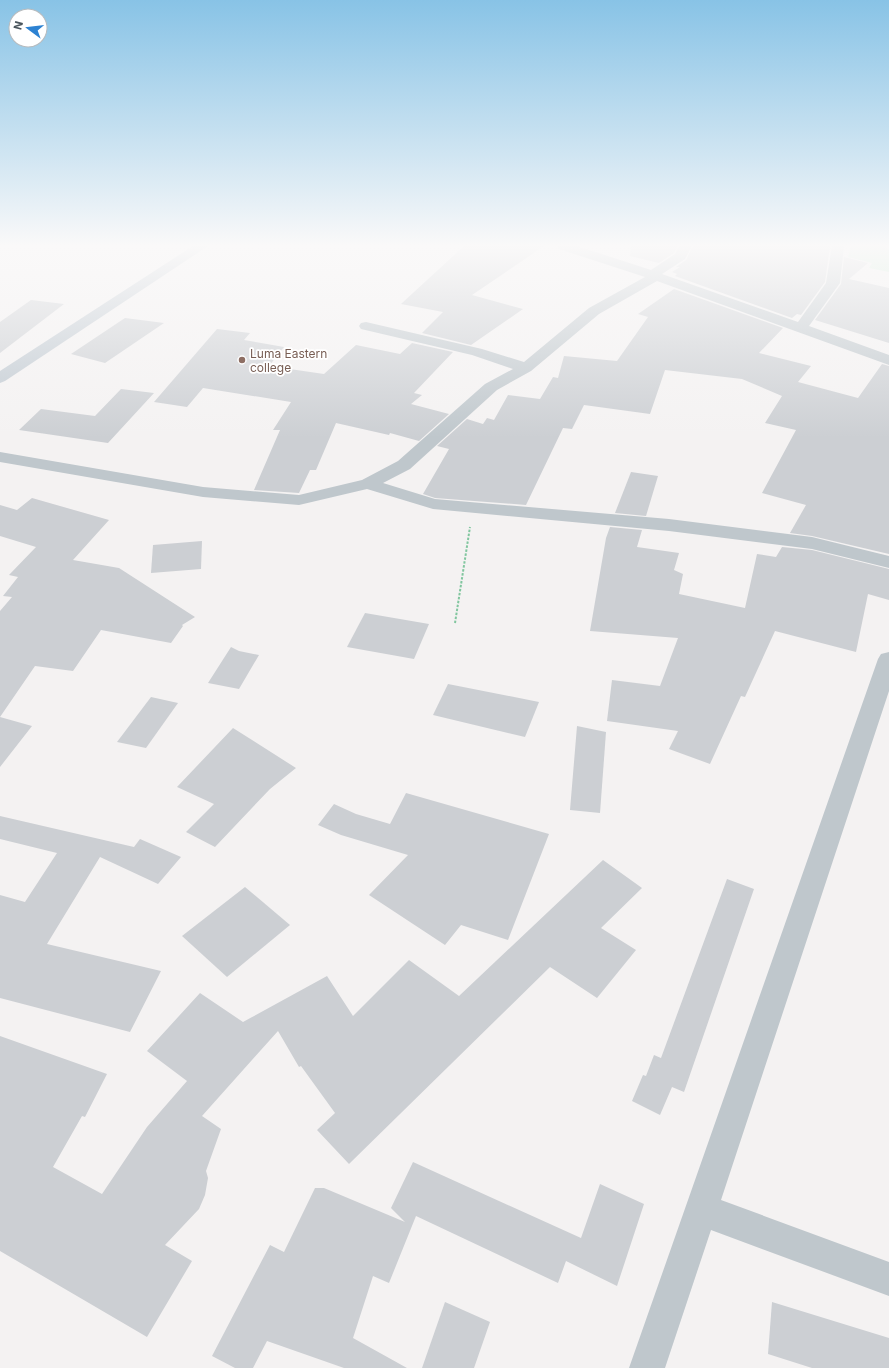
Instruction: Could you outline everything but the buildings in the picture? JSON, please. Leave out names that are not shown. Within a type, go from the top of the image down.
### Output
[{"type":"street","points":[[0,378],[104,310]]},
{"type":"street","points":[[0,457],[203,492],[300,500],[368,484],[404,465],[491,387],[526,368],[596,310]]},
{"type":"street","points":[[748,310],[889,360]]},
{"type":"street","points":[[800,329],[814,310]]},
{"type":"street","points":[[366,326],[477,352],[526,368]]},
{"type":"street","points":[[368,484],[433,504],[669,525],[805,542],[889,562]]},
{"type":"street","points":[[647,1368],[888,665]]},
{"type":"street","points":[[702,1210],[889,1279]]},
{"type":"path","points":[[455,623],[472,508]]},
{"type":"place","name":"Luma Eastern college","points":[[242,360]]}]
